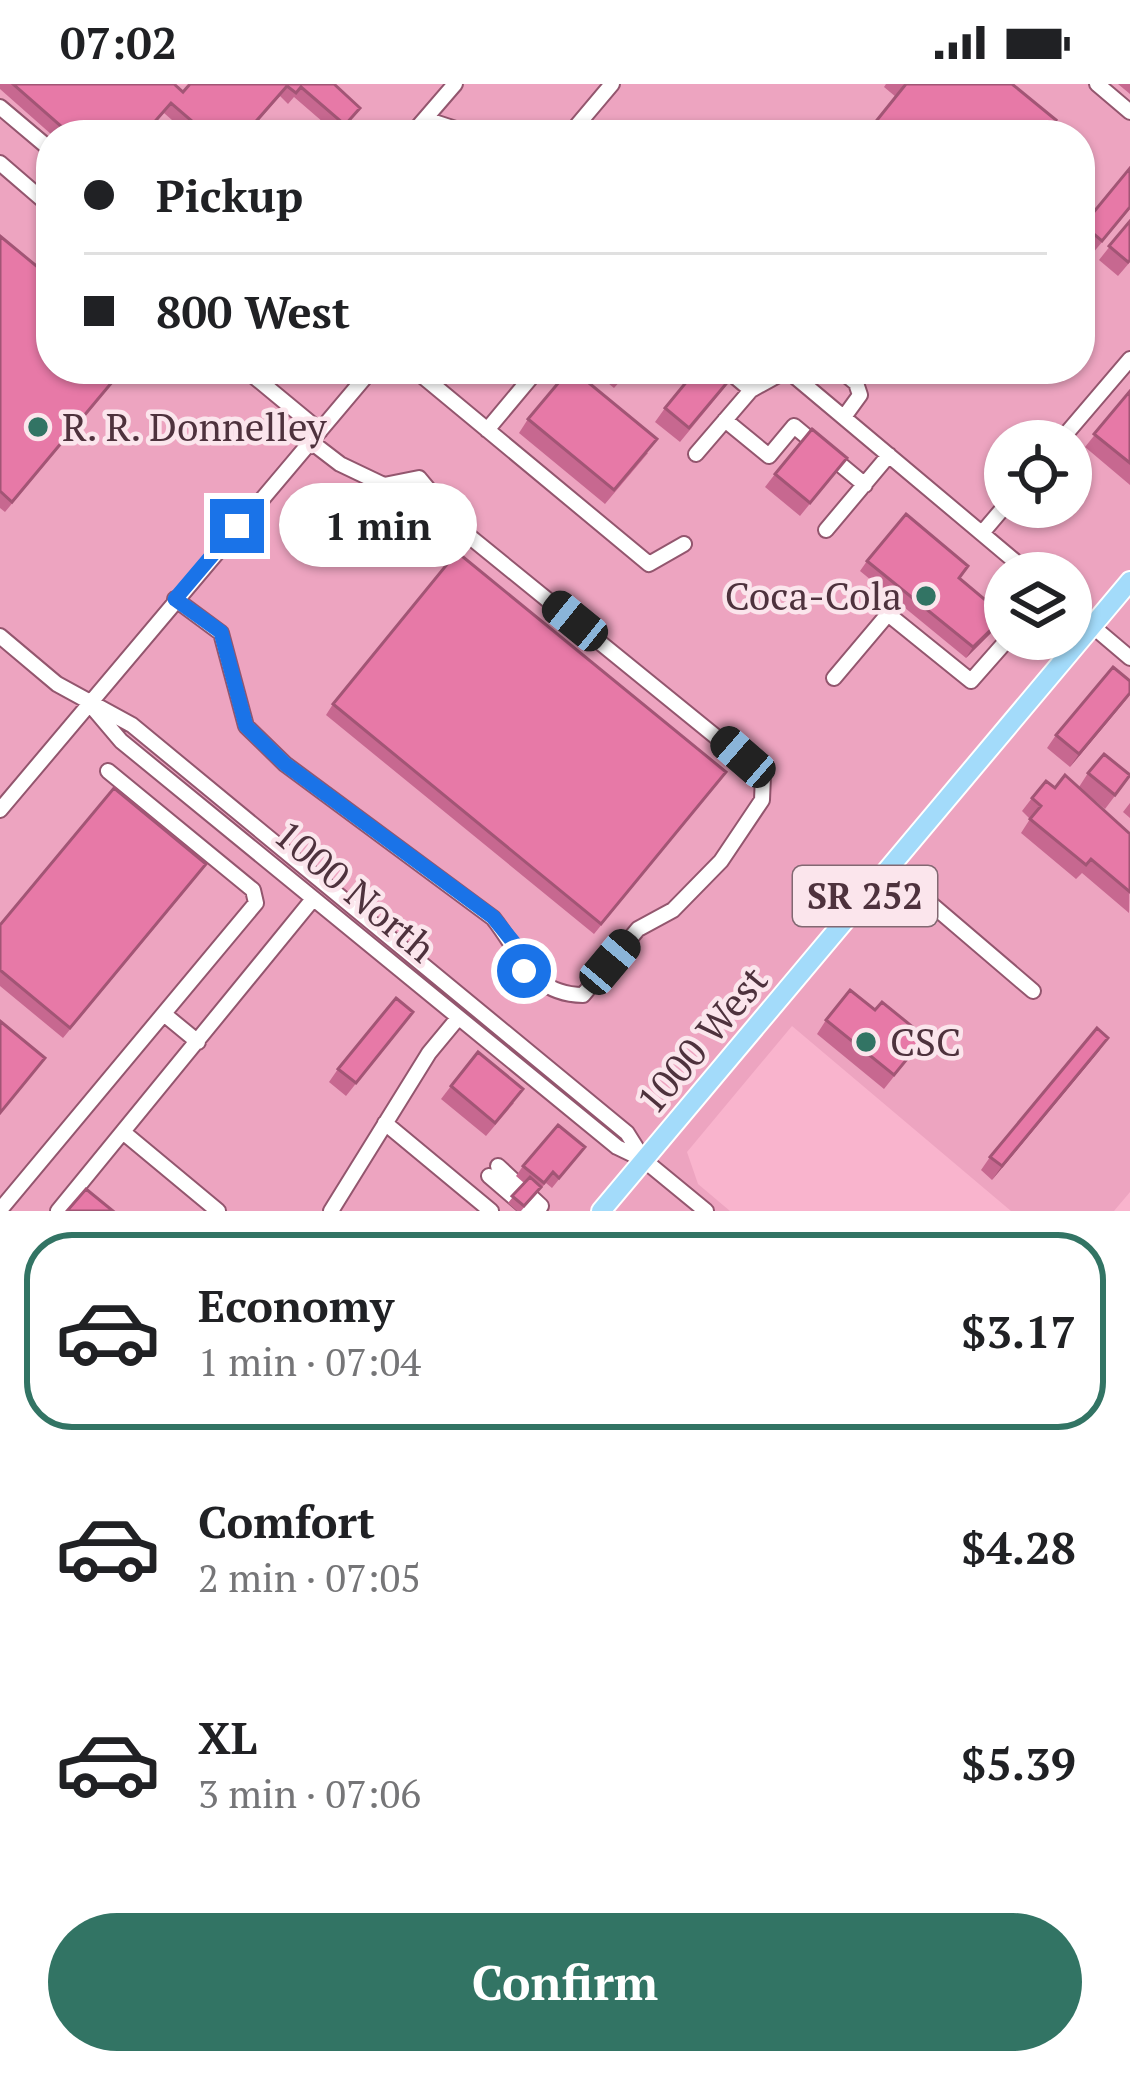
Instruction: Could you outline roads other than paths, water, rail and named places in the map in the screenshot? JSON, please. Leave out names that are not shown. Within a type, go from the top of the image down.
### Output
[{"type":"main road","name":"1000 West","points":[[1092,626],[1130,581]]},
{"type":"main road","name":"1000 West","points":[[601,1211],[1063,660]]},
{"type":"street","points":[[430,120],[424,118],[455,84]]},
{"type":"street","points":[[582,120],[612,84]]},
{"type":"street","points":[[1097,84],[1130,112]]},
{"type":"street","points":[[0,107],[36,137]]},
{"type":"street","points":[[0,164],[36,194]]},
{"type":"street","points":[[1078,420],[1130,359]]},
{"type":"street","points":[[175,599],[221,632],[246,726],[285,764],[493,917],[514,943],[524,971],[562,994],[583,995],[638,929],[673,910],[721,861],[762,800],[763,775],[464,532],[418,478],[384,485],[340,464],[261,384]]},
{"type":"street","points":[[0,810],[359,384]]},
{"type":"street","points":[[432,384],[649,564],[684,544]]},
{"type":"street","points":[[488,430],[526,384]]},
{"type":"street","points":[[745,384],[751,389]]},
{"type":"street","points":[[695,454],[760,384]]},
{"type":"street","points":[[806,384],[1004,552]]},
{"type":"street","points":[[844,417],[860,395],[856,384]]},
{"type":"street","points":[[725,420],[769,456],[794,426],[865,484]]},
{"type":"street","points":[[826,530],[889,455]]},
{"type":"street","points":[[982,533],[986,528]]},
{"type":"street","points":[[834,677],[888,614],[971,681],[990,660]]},
{"type":"street","points":[[1092,626],[1130,658]]},
{"type":"street","name":"1000 North","points":[[0,635],[57,684],[150,740],[627,1133],[644,1160]]},
{"type":"street","name":"1000 North","points":[[90,704],[121,741],[617,1147],[644,1160],[706,1211]]},
{"type":"street","points":[[0,1210],[256,903],[254,890],[108,771]]},
{"type":"street","points":[[889,868],[1034,991]]},
{"type":"street","points":[[58,1211],[81,1196],[123,1132],[313,898]]},
{"type":"street","points":[[164,1014],[198,1042]]},
{"type":"street","points":[[332,1211],[458,1018]]},
{"type":"street","points":[[385,1124],[491,1211]]},
{"type":"street","points":[[123,1132],[218,1211]]},
{"type":"street","points":[[494,1171],[533,1197],[541,1206],[533,1211]]},
{"type":"place","name":"R. R. Donnelley","points":[[38,427]]},
{"type":"place","name":"Coca-Cola","points":[[926,596]]},
{"type":"place","name":"CSC","points":[[866,1042]]}]
